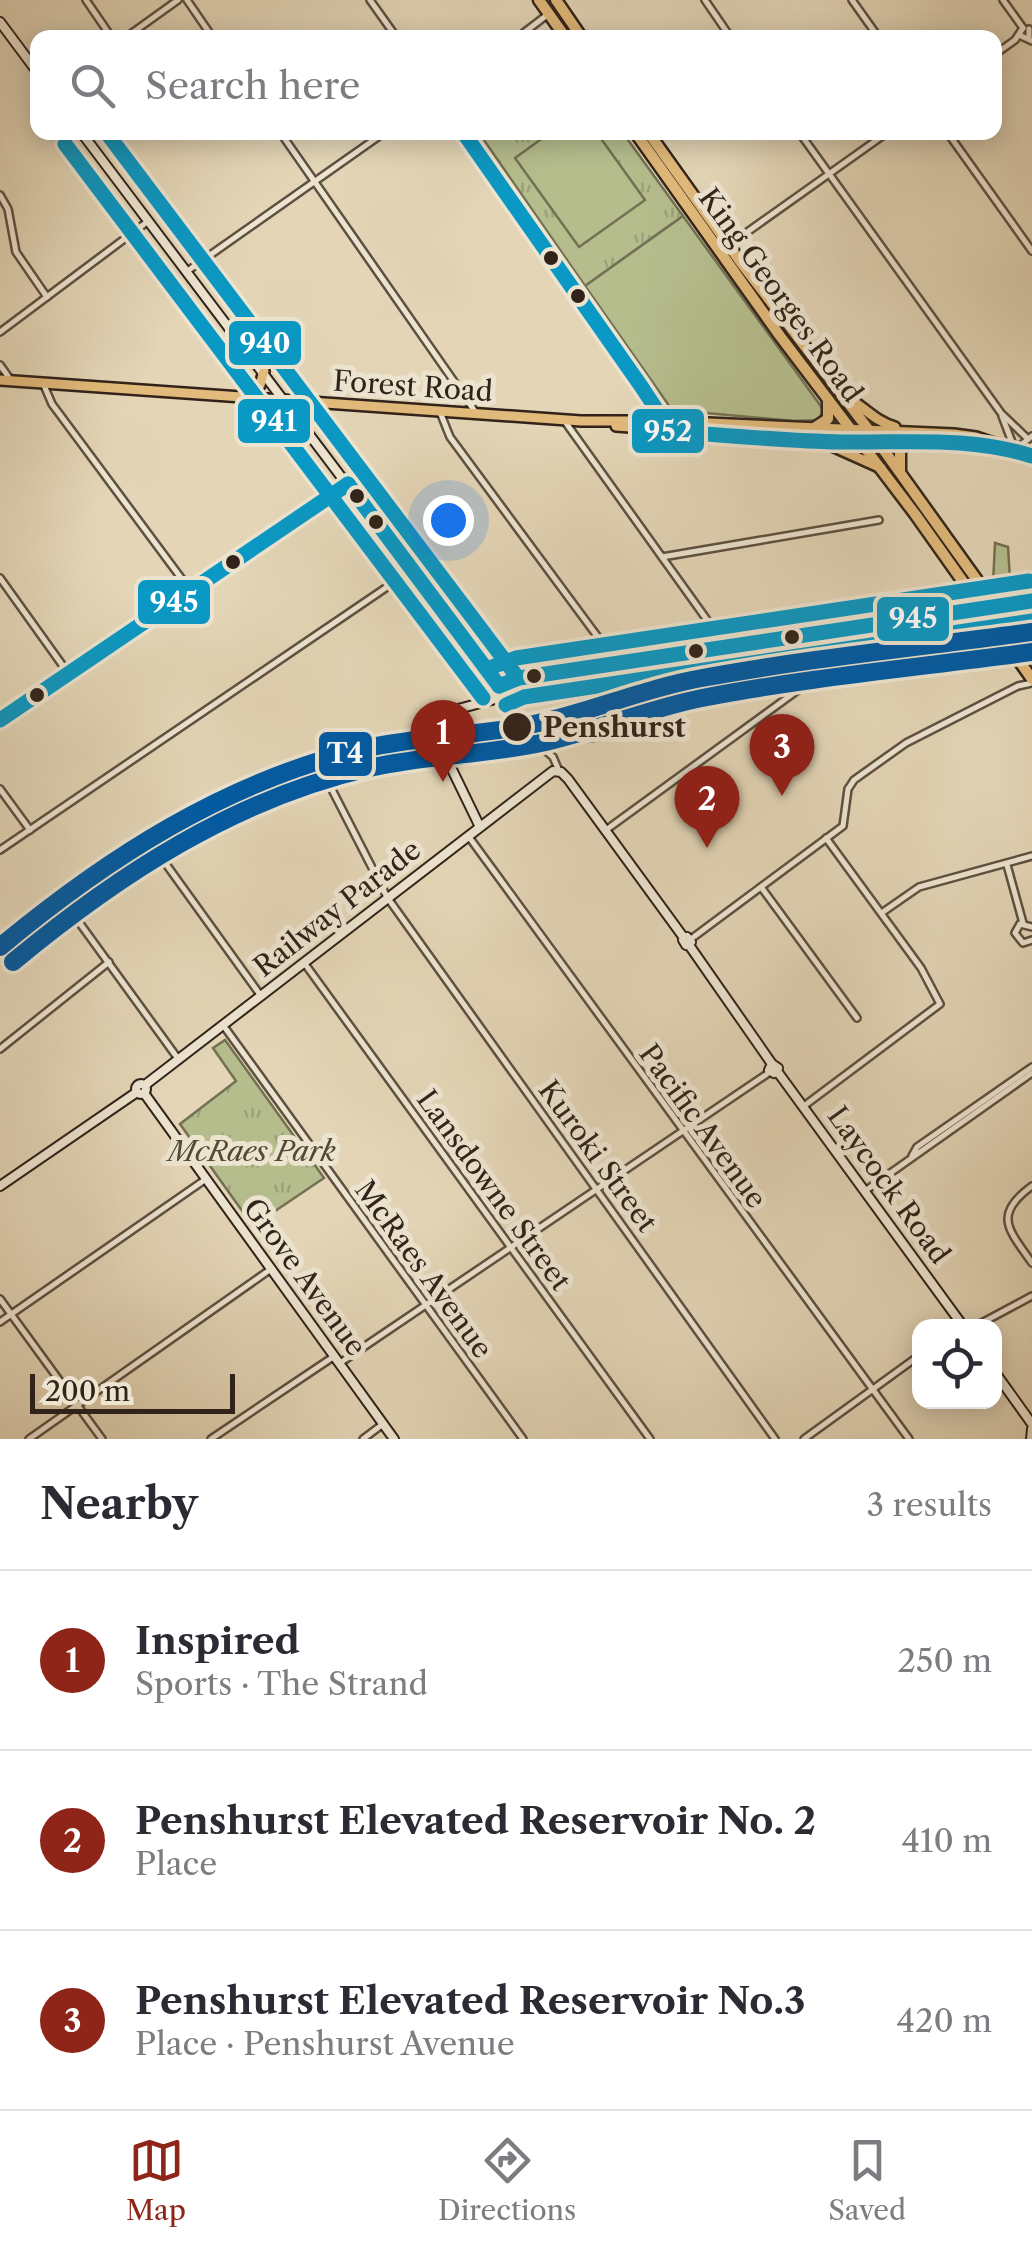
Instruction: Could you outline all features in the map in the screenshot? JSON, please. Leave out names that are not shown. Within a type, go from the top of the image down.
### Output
[{"type":"highway","points":[[539,0],[560,30]]},
{"type":"highway","points":[[548,0],[549,14]]},
{"type":"highway","points":[[556,0],[577,30]]},
{"type":"highway","name":"King Georges Road","points":[[641,140],[982,608],[1027,659]]},
{"type":"highway","name":"King Georges Road","points":[[654,140],[1006,620],[1027,659],[1032,681]]},
{"type":"highway","points":[[814,428],[828,419],[828,398]]},
{"type":"highway","points":[[900,472],[900,449],[911,436]]},
{"type":"highway","points":[[982,608],[996,606]]},
{"type":"main road","points":[[250,396],[260,386],[264,372]]},
{"type":"main road","name":"Forest Road","points":[[6,381],[584,422],[868,429],[1010,448],[1032,456]]},
{"type":"main road","points":[[840,394],[856,401],[876,420],[911,436]]},
{"type":"main road","name":"Forest Road","points":[[665,426],[810,440],[878,442],[911,436]]},
{"type":"main road","points":[[810,440],[838,447],[881,468]]},
{"type":"street","points":[[86,0],[107,30]]},
{"type":"street","points":[[137,30],[178,0]]},
{"type":"street","points":[[187,0],[208,30]]},
{"type":"street","points":[[370,0],[391,30]]},
{"type":"street","points":[[704,0],[725,30]]},
{"type":"street","points":[[852,0],[873,30]]},
{"type":"street","points":[[1003,0],[1028,28],[1031,39],[1019,35]]},
{"type":"street","points":[[528,30],[549,14]]},
{"type":"street","points":[[0,22],[30,62]]},
{"type":"street","points":[[1002,49],[1028,28]]},
{"type":"street","points":[[88,140],[285,398],[502,693],[499,698],[447,712],[438,721],[442,748],[479,825]]},
{"type":"street","points":[[286,140],[477,414]]},
{"type":"street","points":[[186,272],[374,140]]},
{"type":"street","points":[[468,140],[665,426]]},
{"type":"street","points":[[805,140],[1001,413],[1030,437],[1010,448],[1001,413]]},
{"type":"street","points":[[729,245],[877,140]]},
{"type":"street","points":[[953,140],[1032,251]]},
{"type":"street","points":[[0,195],[8,209],[18,256],[47,296]]},
{"type":"street","points":[[0,332],[147,222]]},
{"type":"street","points":[[0,365],[6,381]]},
{"type":"street","points":[[43,383],[52,404],[190,590]]},
{"type":"street","points":[[440,411],[450,438],[599,638],[609,665]]},
{"type":"street","points":[[564,420],[726,648]]},
{"type":"street","points":[[0,720],[348,484]]},
{"type":"street","points":[[662,557],[878,520]]},
{"type":"street","points":[[0,850],[412,570]]},
{"type":"street","points":[[0,578],[68,673]]},
{"type":"street","points":[[996,606],[1032,601]]},
{"type":"street","points":[[498,686],[519,678],[982,608]]},
{"type":"street","points":[[688,941],[845,823],[848,789],[854,780],[906,743],[1032,681]]},
{"type":"street","points":[[606,830],[798,690]]},
{"type":"street","name":"Laycock Road","points":[[442,748],[538,744],[554,757],[559,771],[688,941],[773,1069],[866,1190],[957,1319]]},
{"type":"street","name":"Railway Parade","points":[[0,1186],[142,1090],[467,834],[547,774],[559,771]]},
{"type":"street","name":"Kuroki Street","points":[[324,774],[387,898],[775,1439]]},
{"type":"street","points":[[0,789],[30,830]]},
{"type":"street","name":"Pacific Avenue","points":[[467,834],[909,1439]]},
{"type":"street","points":[[804,1106],[940,1002],[922,968],[826,838]]},
{"type":"street","points":[[158,853],[261,996]]},
{"type":"street","points":[[882,913],[919,886],[1032,856]]},
{"type":"street","points":[[1007,865],[1023,923]]},
{"type":"street","points":[[761,887],[857,1018]]},
{"type":"street","points":[[68,907],[178,1060]]},
{"type":"street","points":[[1023,923],[1032,926]]},
{"type":"street","points":[[1023,923],[1016,929],[1017,939],[1026,943],[1032,940]]},
{"type":"street","points":[[0,1049],[109,962]]},
{"type":"street","name":"Lansdowne Street","points":[[305,964],[650,1439]]},
{"type":"street","name":"McRaes Avenue","points":[[223,1026],[522,1439]]},
{"type":"street","points":[[212,1439],[425,1306],[773,1069]]},
{"type":"street","points":[[866,1190],[910,1158],[917,1148],[1032,1070]]},
{"type":"street","name":"Grove Avenue","points":[[142,1090],[394,1439]]},
{"type":"street","points":[[0,1322],[206,1179]]},
{"type":"street","points":[[1032,1186],[1014,1201],[1007,1219],[1011,1232],[1032,1262]]},
{"type":"street","points":[[29,1439],[271,1268]]},
{"type":"street","points":[[989,1319],[1032,1296]]},
{"type":"street","points":[[0,1298],[102,1439]]},
{"type":"street","points":[[804,1439],[912,1361]]},
{"type":"street","points":[[1002,1383],[1032,1426],[1031,1439]]},
{"type":"street","points":[[363,1439],[384,1424]]},
{"type":"green space","points":[[484,140],[628,140],[683,216],[585,286]]},
{"type":"green space","points":[[540,140],[602,140],[645,200],[579,247],[515,158]]},
{"type":"green space","points":[[683,216],[820,405],[823,411],[818,420],[672,410],[585,286]]},
{"type":"green space","points":[[995,543],[1008,547],[1011,594],[999,593],[993,584]]},
{"type":"green space","points":[[865,633],[866,645],[690,673],[703,664],[819,646],[835,635]]},
{"type":"green space","points":[[667,673],[668,677],[539,703],[536,698],[514,696],[522,689],[584,677],[610,677],[624,684],[634,680],[633,675]]},
{"type":"green space","points":[[614,722],[616,738],[556,747],[551,740]]},
{"type":"green space","name":"McRaes Park","points":[[225,1040],[324,1178],[253,1226],[180,1124],[236,1081],[213,1048]]},
{"type":"transit line","name":"940","points":[[112,140],[515,674]]},
{"type":"transit line","name":"952","points":[[469,140],[641,386],[664,421],[665,431],[820,441],[961,443],[1032,456]]},
{"type":"transit line","name":"941","points":[[65,144],[483,698]]},
{"type":"transit line","name":"945","points":[[348,484],[499,686]]},
{"type":"transit line","name":"945","points":[[0,720],[348,484]]},
{"type":"transit line","name":"940","points":[[492,667],[516,658],[1029,581]]},
{"type":"transit line","name":"945","points":[[499,686],[519,678],[1032,601]]},
{"type":"transit line","name":"941","points":[[506,705],[524,697],[1032,621]]},
{"type":"transit line","name":"T4","points":[[0,947],[82,883],[170,827],[263,781],[312,763],[383,745],[534,724],[702,678],[1032,632]]},
{"type":"transit line","points":[[13,962],[94,899],[180,844],[271,799],[319,782],[390,764],[541,743],[702,698],[1032,652]]},
{"type":"place","name":"Penshurst","points":[[517,727]]},
{"type":"place","name":"Inspired","points":[[443,782]]},
{"type":"place","name":"Penshurst Elevated Reservoir No.3","points":[[782,796]]},
{"type":"place","name":"Penshurst Elevated Reservoir No. 2","points":[[707,848]]}]
